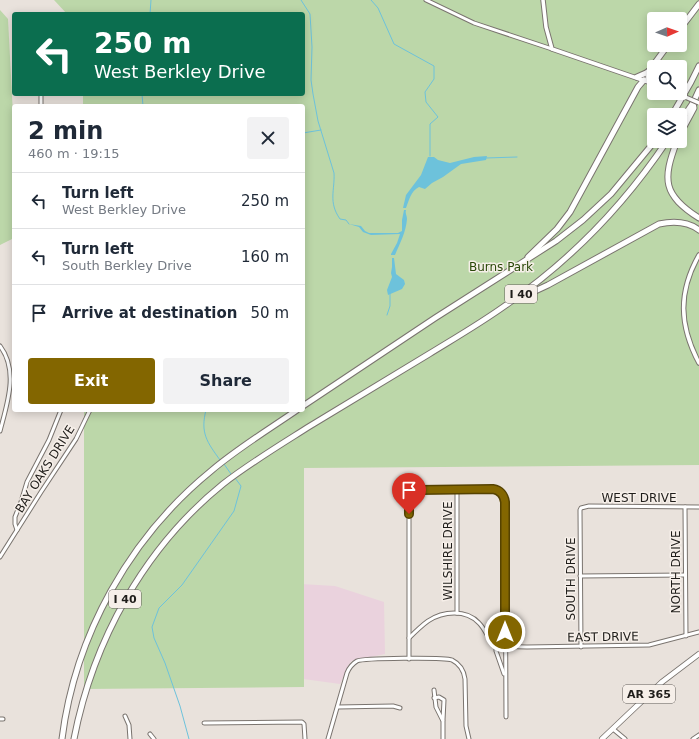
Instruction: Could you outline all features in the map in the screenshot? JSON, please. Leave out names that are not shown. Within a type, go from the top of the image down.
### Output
[{"type":"highway","points":[[687,20],[699,4]]},
{"type":"highway","points":[[657,60],[663,52]]},
{"type":"highway","points":[[676,108],[699,66]]},
{"type":"highway","points":[[637,89],[635,77],[647,73]]},
{"type":"highway","points":[[521,263],[556,229],[570,212],[578,200],[637,89],[644,80]]},
{"type":"highway","points":[[687,111],[699,90]]},
{"type":"highway","points":[[687,121],[694,108],[692,103]]},
{"type":"highway","name":"I 40","points":[[305,405],[556,241],[583,220],[611,194],[649,148]]},
{"type":"highway","name":"I 40","points":[[74,739],[84,696],[94,665],[108,631],[125,599],[148,565],[170,536],[194,510],[222,485],[243,469],[294,436],[485,320],[508,304],[558,265],[599,226],[635,184],[663,148]]},
{"type":"highway","points":[[675,148],[668,169],[670,188],[674,198],[681,206],[699,218]]},
{"type":"highway","points":[[508,304],[548,285],[659,224],[679,222],[690,225],[699,230]]},
{"type":"highway","name":"I 40","points":[[62,739],[70,692],[90,634],[114,586],[132,556],[155,525],[211,470],[294,412]]},
{"type":"main road","name":"AR 365","points":[[602,739],[670,675],[699,654]]},
{"type":"street","points":[[426,0],[474,23],[647,81]]},
{"type":"street","points":[[543,0],[546,27],[552,49]]},
{"type":"street","points":[[687,98],[699,103]]},
{"type":"street","points":[[699,254],[688,278],[683,307],[686,333],[699,363]]},
{"type":"street","points":[[0,346],[8,361],[11,379],[8,400],[0,432]]},
{"type":"street","points":[[17,530],[14,524],[15,517],[27,482],[49,440],[60,412]]},
{"type":"street","name":"BAY OAKS DRIVE","points":[[0,557],[76,439],[89,412]]},
{"type":"street","points":[[409,659],[409,501],[411,496],[416,491],[422,489],[493,489],[500,491],[503,494],[505,502],[506,718]]},
{"type":"street","name":"WILSHIRE DRIVE","points":[[457,489],[457,613]]},
{"type":"street","name":"WEST DRIVE","points":[[580,510],[589,506],[699,507]]},
{"type":"street","name":"NORTH DRIVE","points":[[685,507],[686,636]]},
{"type":"street","name":"SOUTH DRIVE","points":[[580,510],[581,647]]},
{"type":"street","points":[[580,576],[685,575]]},
{"type":"street","points":[[409,638],[428,621],[434,618],[457,613],[469,616],[479,623],[496,646],[496,651],[506,679]]},
{"type":"street","name":"EAST DRIVE","points":[[496,646],[581,647],[649,645],[699,632]]},
{"type":"street","points":[[328,739],[350,668],[358,661],[447,659],[456,662],[462,669],[465,679],[466,726],[468,739]]},
{"type":"street","points":[[434,690],[437,711],[443,720]]},
{"type":"street","points":[[434,698],[439,697],[444,700],[443,739]]},
{"type":"street","points":[[338,707],[393,706],[400,708]]},
{"type":"street","points":[[126,716],[129,725],[130,739]]},
{"type":"street","points":[[204,723],[302,722],[304,724],[305,739]]},
{"type":"street","points":[[613,729],[625,739]]},
{"type":"street","points":[[150,734],[154,739]]},
{"type":"street","points":[[693,739],[699,735]]},
{"type":"shaded area","points":[[301,584],[335,586],[384,602],[385,654],[351,661],[340,684],[296,678]]},
{"type":"green space","name":"Burns Park","points":[[54,0],[699,0],[699,465],[304,468],[304,687],[84,689],[84,412],[305,412],[305,104],[83,104],[83,96],[305,96],[305,12],[65,12]]},
{"type":"green space","points":[[0,10],[8,19],[12,104],[12,239],[0,245]]},
{"type":"water","points":[[487,156],[486,160],[461,164],[425,189],[419,187],[412,193],[406,208],[403,208],[406,195],[421,175],[428,157],[434,157],[438,160],[450,163],[474,157]]},
{"type":"water","points":[[404,210],[406,210],[406,224],[395,255],[391,254],[400,234],[371,235],[363,232],[359,227],[349,224],[361,226],[369,233],[398,233],[402,231]]},
{"type":"water","points":[[392,258],[394,258],[396,274],[404,280],[405,284],[402,289],[388,295],[387,290],[392,277]]},
{"type":"waterway","points":[[150,12],[151,0]]},
{"type":"waterway","points":[[301,0],[310,14],[312,47],[311,80],[318,121],[334,173],[334,207],[340,219],[346,220],[349,224]]},
{"type":"waterway","points":[[371,0],[378,8],[394,44],[434,66],[434,79],[425,92],[426,102],[438,117],[430,124],[430,156]]},
{"type":"waterway","points":[[142,96],[143,104]]},
{"type":"waterway","points":[[305,133],[321,130]]},
{"type":"waterway","points":[[486,158],[517,157]]},
{"type":"waterway","points":[[387,315],[390,306],[390,294]]},
{"type":"waterway","points":[[206,412],[204,431],[211,448],[220,460]]},
{"type":"waterway","points":[[224,464],[231,474]]},
{"type":"waterway","points":[[189,739],[180,706],[165,663],[154,638],[152,627],[159,608],[182,585],[234,511],[241,486],[235,478]]},
{"type":"route","points":[[409,514],[410,497],[414,492],[419,490],[493,489],[498,490],[503,494],[505,502],[505,632]]}]
